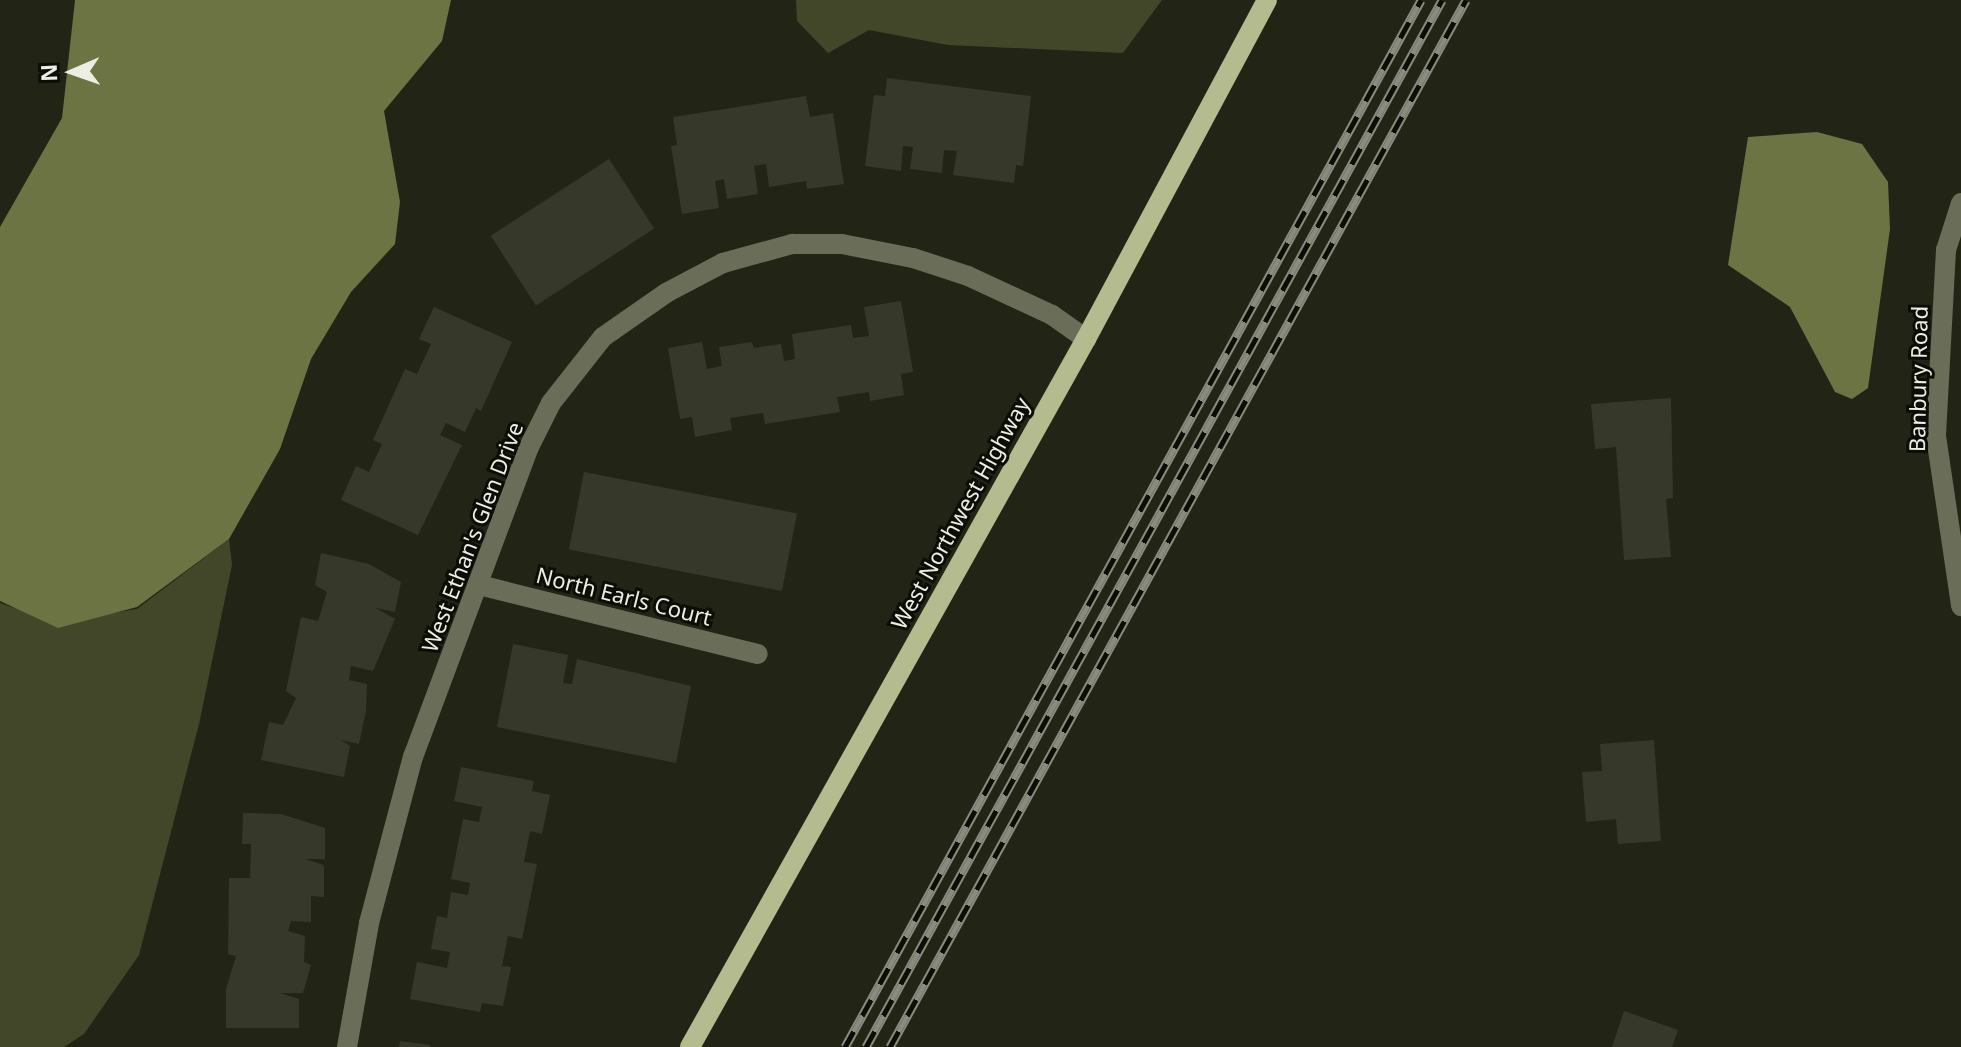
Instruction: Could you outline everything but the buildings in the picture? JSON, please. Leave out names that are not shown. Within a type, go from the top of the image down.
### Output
[{"type":"main road","name":"West Northwest Highway","points":[[690,1047],[1086,339],[1267,0]]},
{"type":"street","name":"Banbury Road","points":[[1961,203],[1946,250],[1936,436],[1961,606]]},
{"type":"street","name":"West Ethan's Glen Drive","points":[[347,1047],[369,923],[413,757],[529,447],[551,403],[603,337],[666,293],[723,263],[792,244],[842,244],[913,258],[968,276],[1052,315],[1086,339]]},
{"type":"street","name":"North Earls Court","points":[[479,585],[758,654]]},
{"type":"shaded area","points":[[75,0],[451,0],[442,41],[384,111],[400,202],[395,244],[351,292],[311,359],[280,449],[229,539],[137,607],[58,628],[0,601],[0,227],[62,118]]},
{"type":"shaded area","points":[[796,0],[1162,0],[1123,53],[948,45],[869,30],[828,53],[797,21]]},
{"type":"shaded area","points":[[1817,132],[1862,144],[1888,182],[1890,229],[1868,388],[1852,399],[1835,392],[1790,307],[1728,265],[1748,137]]},
{"type":"shaded area","points":[[229,539],[232,565],[199,724],[139,955],[84,1034],[64,1047],[0,1047],[0,603],[55,622],[137,609]]},
{"type":"railway","points":[[845,1047],[1421,0]]},
{"type":"railway","points":[[866,1047],[1442,0]]},
{"type":"railway","points":[[890,1047],[1466,0]]}]
